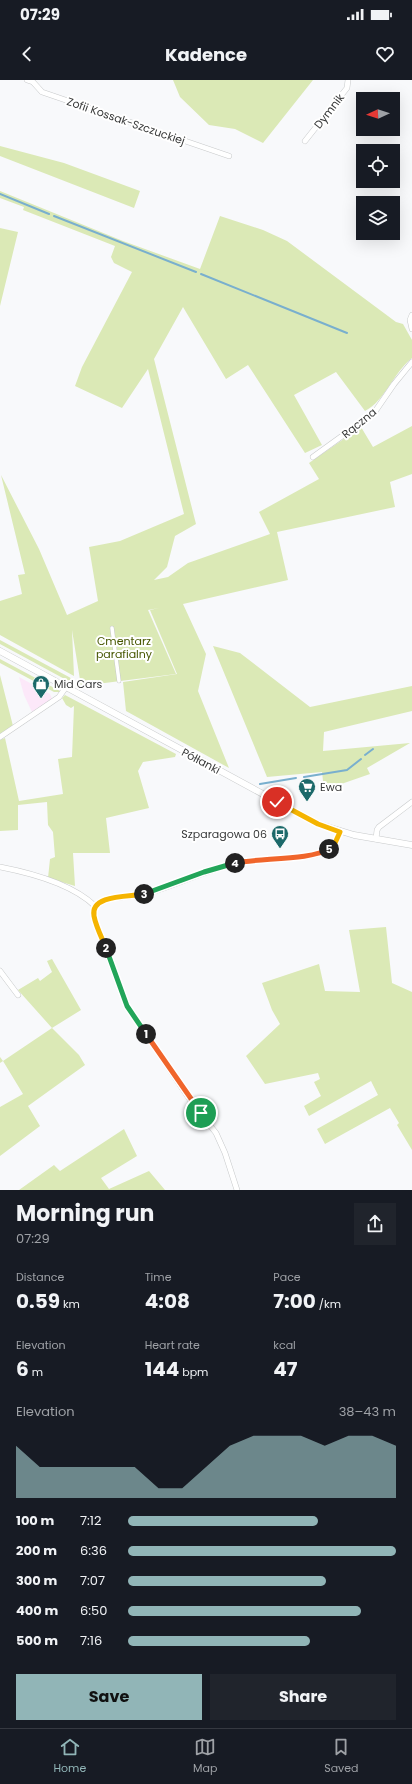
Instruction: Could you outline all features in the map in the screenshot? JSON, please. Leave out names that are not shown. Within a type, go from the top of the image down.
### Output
[{"type":"street","name":"Zofii Kossak-Szczuckiej","points":[[27,80],[33,82],[42,92],[229,156]]},
{"type":"street","name":"Dymnik","points":[[305,141],[347,88],[348,80]]},
{"type":"street","points":[[412,315],[410,320],[412,329]]},
{"type":"street","name":"Rączna","points":[[313,457],[374,413],[394,384],[412,362]]},
{"type":"street","points":[[112,628],[119,681]]},
{"type":"street","name":"Półłanki","points":[[0,652],[323,826],[340,832],[412,846]]},
{"type":"street","points":[[0,737],[59,697],[66,687]]},
{"type":"street","points":[[376,839],[377,830],[412,802]]},
{"type":"street","points":[[238,1190],[216,1133],[193,1104],[127,1006],[96,924],[94,913],[95,906],[99,902],[106,899],[152,892],[204,872],[234,863],[261,859],[304,856],[325,851],[334,845],[340,832]]},
{"type":"street","points":[[0,867],[44,879],[75,892],[95,906]]},
{"type":"street","points":[[0,971],[18,995]]},
{"type":"shaded area","points":[[19,677],[50,694],[52,699],[32,712],[24,695]]},
{"type":"green space","points":[[173,80],[313,80],[263,143],[235,129],[209,125],[180,97]]},
{"type":"green space","points":[[0,146],[64,163],[140,191],[134,208],[0,156]]},
{"type":"green space","name":"Cmentarz parafialny","points":[[0,191],[123,241],[200,269],[220,216],[263,230],[287,241],[396,322],[403,324],[412,340],[412,358],[399,371],[384,394],[365,411],[336,372],[294,395],[322,445],[305,453],[248,365],[226,379],[183,307],[154,359],[196,524],[175,536],[167,567],[154,580],[168,577],[188,563],[270,534],[259,512],[319,479],[309,463],[361,427],[373,447],[412,426],[412,474],[390,482],[395,507],[277,532],[288,580],[183,604],[206,654],[198,691],[229,768],[126,711],[123,682],[177,674],[150,610],[159,608],[148,610],[176,674],[81,686],[72,630],[74,676],[0,635],[0,601],[22,594],[18,575],[25,574],[1,475],[39,549],[67,615],[98,601],[89,547],[120,541],[184,514],[148,369],[122,408],[75,386],[82,367],[132,272],[114,263],[111,257],[115,246],[23,210],[24,207],[0,198]]},
{"type":"green space","points":[[0,228],[18,232],[0,306]]},
{"type":"green space","points":[[0,640],[69,677],[72,679],[72,683],[0,644]]},
{"type":"green space","points":[[213,646],[240,653],[310,707],[412,686],[412,711],[324,732],[323,751],[410,743],[367,768],[370,774],[324,790],[322,772],[267,777]]},
{"type":"green space","points":[[0,659],[60,692],[54,692],[0,663]]},
{"type":"green space","points":[[0,675],[13,726],[0,734]]},
{"type":"green space","points":[[65,695],[176,754],[175,757],[143,762],[138,771],[149,808],[106,818],[110,853],[73,853],[75,886],[48,878],[50,859],[55,857],[53,832],[48,825],[47,802],[18,805],[18,830],[0,831],[0,740],[5,738],[19,801],[63,794],[58,759],[72,757],[74,706],[71,708],[66,705],[62,698]]},
{"type":"green space","points":[[386,927],[392,983],[412,992],[412,1150],[397,1125],[399,1123],[390,1108],[325,1144],[317,1129],[378,1095],[371,1081],[309,1116],[304,1106],[321,1096],[314,1082],[320,1079],[318,1073],[265,1084],[246,1056],[280,1024],[272,1010],[262,983],[319,964],[325,991],[360,992],[349,930]]},
{"type":"green space","points":[[52,959],[81,1010],[52,1028],[18,990],[38,978],[40,981],[52,972],[47,961]]},
{"type":"green space","points":[[52,1028],[79,1055],[85,1065],[28,1106],[40,1126],[0,1156],[0,1107],[23,1094],[3,1061]]},
{"type":"green space","points":[[124,1129],[137,1156],[101,1178],[109,1189],[149,1171],[165,1190],[19,1190],[54,1165],[60,1171]]},
{"type":"waterway","points":[[0,194],[49,214]]},
{"type":"waterway","points":[[54,216],[196,272]]},
{"type":"waterway","points":[[201,274],[347,333]]},
{"type":"waterway","points":[[365,755],[373,749]]},
{"type":"waterway","points":[[304,777],[347,770],[361,759]]},
{"type":"waterway","points":[[260,784],[296,778]]},
{"type":"place","name":"Mid Cars","points":[[41,699]]},
{"type":"place","name":"Ewa","points":[[307,802]]},
{"type":"place","name":"Szparagowa 06","points":[[280,849]]},
{"type":"route","points":[[201,1113],[193,1104],[127,1006],[96,924],[94,910],[95,906],[103,900],[137,896],[152,892],[223,866],[243,861],[312,854],[325,851],[334,845],[340,832],[318,824],[277,802]]}]
